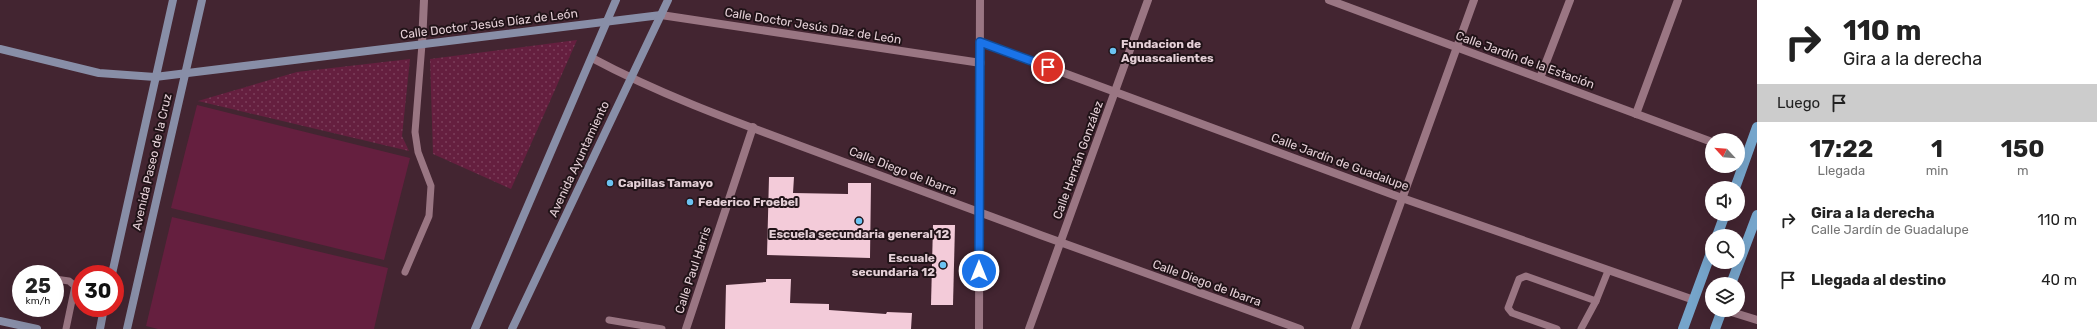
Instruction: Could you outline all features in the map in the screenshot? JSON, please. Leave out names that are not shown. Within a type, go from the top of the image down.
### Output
[{"type":"main road","name":"Avenida Paseo de la Cruz","points":[[114,265],[173,0]]},
{"type":"main road","name":"Avenida Paseo de la Cruz","points":[[127,329],[202,0]]},
{"type":"main road","points":[[475,329],[616,0]]},
{"type":"main road","name":"Avenida Ayuntamiento","points":[[512,329],[668,0]]},
{"type":"main road","name":"Calle Doctor Jesús Díaz de León","points":[[0,49],[98,73],[155,77],[661,15]]},
{"type":"main road","points":[[1745,148],[1757,127]]},
{"type":"main road","points":[[1735,277],[1757,215]]},
{"type":"main road","points":[[1683,329],[1705,269]]},
{"type":"main road","points":[[100,329],[102,317]]},
{"type":"main road","points":[[1715,329],[1719,317]]},
{"type":"main road","points":[[0,321],[37,329]]},
{"type":"street","points":[[422,44],[424,0]]},
{"type":"street","points":[[979,329],[980,0]]},
{"type":"street","name":"Calle Hernán González","points":[[1029,329],[1116,92],[1148,0]]},
{"type":"street","name":"Calle Jardín de la Estación","points":[[1329,0],[1705,139]]},
{"type":"street","points":[[1355,329],[1474,0]]},
{"type":"street","points":[[1540,78],[1570,0]]},
{"type":"street","points":[[1636,114],[1678,0]]},
{"type":"street","name":"Calle Doctor Jesús Díaz de León","points":[[661,15],[981,63]]},
{"type":"street","name":"Calle Jardín de Guadalupe","points":[[980,42],[1402,198],[1608,272],[1694,300]]},
{"type":"street","name":"Calle Diego de Ibarra","points":[[592,58],[630,78],[753,127],[980,213],[1300,329]]},
{"type":"street","name":"Calle Paul Harris","points":[[686,329],[753,127]]},
{"type":"street","points":[[1745,316],[1757,320]]},
{"type":"lane","points":[[405,272],[429,216],[431,186],[418,152],[415,132],[422,44]]},
{"type":"lane","points":[[1581,329],[1596,301],[1608,272]]},
{"type":"lane","points":[[1557,329],[1512,313],[1508,308],[1519,279],[1526,276],[1596,301]]},
{"type":"lane","points":[[64,280],[68,281],[75,286],[66,329]]},
{"type":"lane","points":[[609,320],[662,329]]},
{"type":"shaded area","points":[[577,40],[511,189],[433,154],[430,59]]},
{"type":"shaded area","points":[[410,59],[402,136],[409,151],[198,101],[297,72]]},
{"type":"shaded area","points":[[197,105],[410,158],[384,260],[171,208]]},
{"type":"shaded area","points":[[172,217],[388,268],[374,329],[158,329],[146,326]]},
{"type":"building","points":[[769,177],[794,177],[793,193],[848,194],[848,183],[871,183],[870,258],[767,255]]},
{"type":"building","name":"Escuale secundaria 12","points":[[933,225],[955,225],[953,305],[931,305]]},
{"type":"building","points":[[766,279],[791,279],[790,303],[829,304],[829,310],[886,314],[887,312],[912,313],[911,329],[725,329],[726,285],[766,282]]},
{"type":"place","name":"Fundacion de Aguascalientes","points":[[1113,51]]},
{"type":"place","name":"Capillas Tamayo","points":[[610,183]]},
{"type":"place","name":"Federico Froebel","points":[[690,202]]},
{"type":"place","name":"Escuela secundaria general 12","points":[[859,221]]},
{"type":"place","name":"Escuale secundaria 12","points":[[943,265]]},
{"type":"route","points":[[979,271],[980,42],[1048,67]]}]
